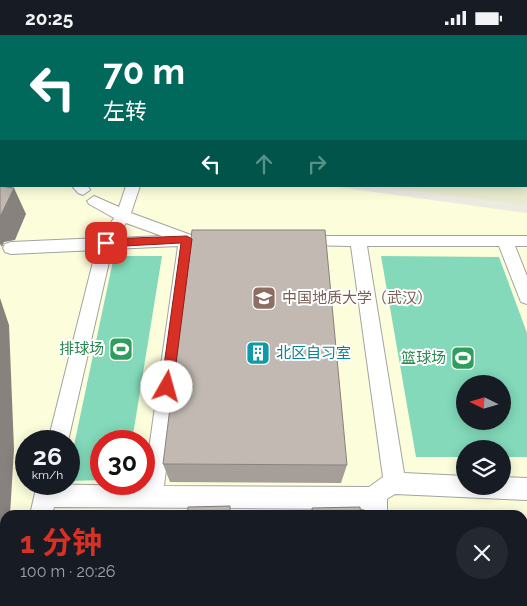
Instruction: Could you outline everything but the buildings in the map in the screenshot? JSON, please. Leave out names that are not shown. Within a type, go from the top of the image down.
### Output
[{"type":"street","points":[[61,430],[106,243],[123,215],[133,187]]},
{"type":"street","points":[[94,201],[123,215],[187,239]]},
{"type":"street","points":[[152,497],[187,239]]},
{"type":"street","points":[[11,248],[187,239],[225,239]]},
{"type":"street","points":[[291,240],[527,241]]},
{"type":"street","points":[[358,240],[395,483]]},
{"type":"street","points":[[505,241],[527,297]]},
{"type":"street","points":[[45,498],[152,497],[375,507],[380,488],[395,483],[527,489]]},
{"type":"shaded area","name":"中国地质大学（武汉）","points":[[0,187],[337,187],[527,213],[527,510],[0,510]]},
{"type":"shaded area","points":[[385,187],[527,187],[527,205]]},
{"type":"green space","name":"排球场","points":[[114,256],[162,256],[134,430],[90,430],[90,480],[80,481],[80,430],[77,430]]},
{"type":"green space","name":"篮球场","points":[[381,256],[499,257],[527,333],[527,457],[511,457],[511,440],[456,440],[456,457],[416,457]]},
{"type":"place","name":"中国地质大学（武汉）","points":[[264,298]]},
{"type":"place","name":"排球场","points":[[121,349]]},
{"type":"place","name":"北区自习室","points":[[258,353]]},
{"type":"place","name":"篮球场","points":[[463,358]]},
{"type":"route","points":[[106,243],[187,239],[167,387]]}]
